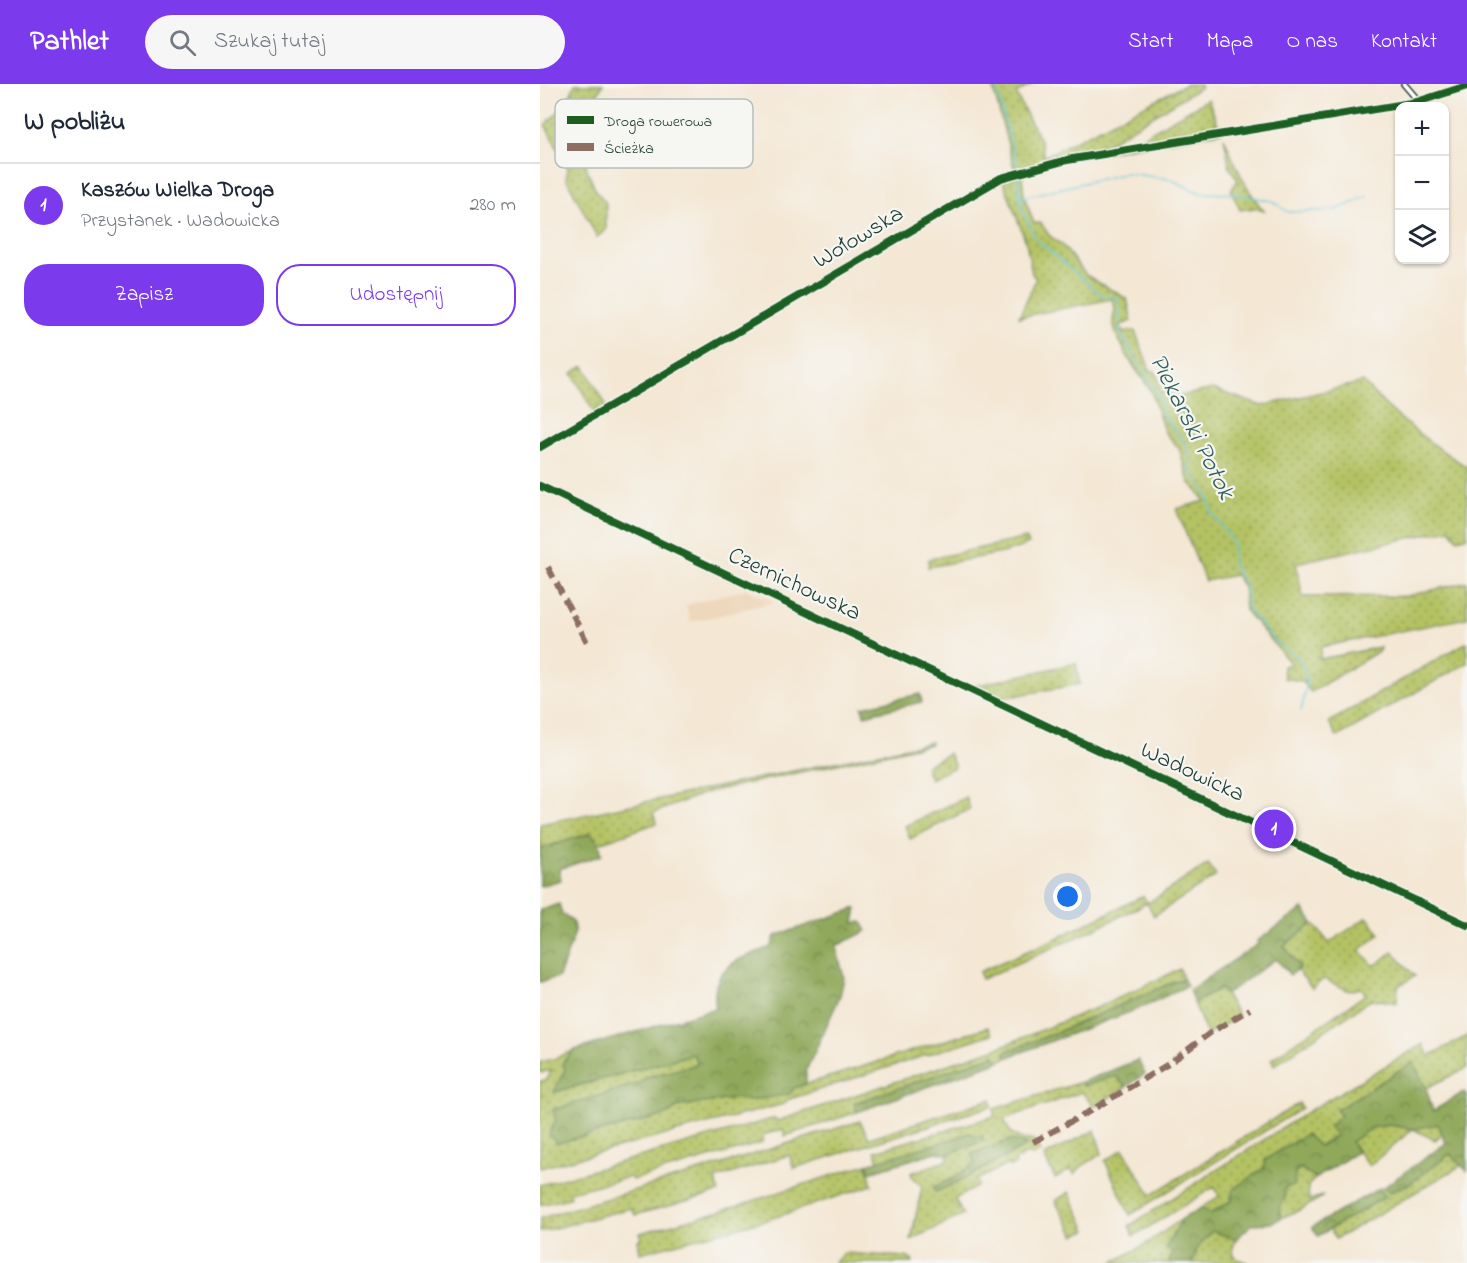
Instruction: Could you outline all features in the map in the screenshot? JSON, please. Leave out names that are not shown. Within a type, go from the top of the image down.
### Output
[{"type":"street","points":[[1404,84],[1417,102]]},
{"type":"street","name":"Wołowska","points":[[1417,102],[1467,86]]},
{"type":"street","name":"Wołowska","points":[[540,447],[1001,178],[1067,160],[1395,106]]},
{"type":"street","name":"Czernichowska","points":[[540,486],[1030,718]]},
{"type":"street","name":"Wadowicka","points":[[1030,718],[1467,925]]},
{"type":"shaded area","points":[[746,589],[776,602],[690,622],[686,605]]},
{"type":"green space","points":[[575,84],[603,84],[595,99],[569,99]]},
{"type":"green space","points":[[992,84],[1032,84],[1016,94],[1041,142],[1044,157],[1186,84],[1199,84],[1201,87],[1096,150],[1123,148],[1208,99],[1221,132],[1014,168]]},
{"type":"green space","points":[[555,115],[555,144],[545,125]]},
{"type":"green space","points":[[1224,137],[1241,176],[1264,211],[1255,208],[1240,210],[1231,190],[1238,180],[1230,168]]},
{"type":"green space","points":[[568,168],[587,168],[596,191],[606,203],[606,230],[597,237],[566,178]]},
{"type":"green space","points":[[1022,174],[1024,196],[1034,223],[1041,223],[1049,235],[1063,246],[1086,275],[1127,299],[1132,321],[1121,325],[1122,332],[1135,331],[1150,370],[1156,372],[1161,391],[1180,396],[1213,389],[1262,406],[1363,382],[1412,428],[1467,467],[1467,537],[1458,539],[1450,529],[1296,563],[1303,597],[1406,596],[1467,582],[1467,618],[1321,647],[1320,659],[1380,647],[1379,651],[1311,692],[1302,681],[1284,678],[1283,666],[1291,664],[1245,610],[1243,587],[1236,575],[1205,581],[1176,509],[1205,501],[1189,482],[1179,448],[1164,431],[1151,391],[1129,359],[1116,334],[1113,321],[1115,308],[1112,299],[1019,317],[1036,279],[1032,274],[1026,242],[1003,181]]},
{"type":"green space","points":[[584,366],[606,405],[594,412],[572,373]]},
{"type":"green space","points":[[1026,538],[1029,544],[1007,552],[928,567],[929,559]]},
{"type":"green space","points":[[1467,642],[1467,663],[1337,737],[1329,722]]},
{"type":"green space","points":[[1076,663],[1080,684],[997,699],[970,687]]},
{"type":"green space","points":[[920,694],[922,702],[864,715],[862,707]]},
{"type":"green space","points":[[931,742],[931,744],[708,792],[653,813],[657,823],[599,843],[591,833],[540,849],[540,824]]},
{"type":"green space","points":[[949,753],[955,767],[930,779],[925,766]]},
{"type":"green space","points":[[966,797],[970,809],[910,839],[905,826]]},
{"type":"green space","points":[[591,833],[599,843],[602,855],[559,869],[561,880],[540,886],[540,849]]},
{"type":"green space","points":[[1208,864],[1216,876],[1154,916],[1147,903],[1084,934],[982,979],[979,972],[1055,939],[1143,896],[1148,903]]},
{"type":"green space","points":[[559,904],[562,914],[572,920],[575,932],[559,977],[540,982],[540,910]]},
{"type":"green space","points":[[857,908],[854,923],[862,922],[867,931],[836,946],[844,978],[840,996],[806,1071],[806,1083],[794,1088],[790,1094],[748,1101],[740,1098],[680,1106],[666,1115],[557,1143],[549,1134],[556,1120],[553,1110],[640,1083],[646,1078],[698,1064],[693,1054],[554,1092],[565,1069],[563,1062],[575,1050],[716,1008],[717,983],[729,966],[748,955],[771,947],[775,936]]},
{"type":"green space","points":[[1303,909],[1313,923],[1284,946],[1300,967],[1290,975],[1276,959],[1226,994],[1220,988],[1194,1003],[1189,990],[1258,944],[1257,941]]},
{"type":"green space","points":[[1367,917],[1380,934],[1360,950],[1374,966],[1393,952],[1415,976],[1398,986],[1397,1003],[1372,999],[1274,1065],[1271,1059],[1366,994],[1361,988],[1349,991],[1324,979],[1312,988],[1296,969],[1299,967],[1284,946],[1313,923],[1329,943]]},
{"type":"green space","points":[[1180,969],[1183,978],[1053,1034],[1005,1052],[1006,1058],[997,1062],[995,1055],[855,1103],[857,1112],[785,1136],[783,1129],[763,1135],[762,1143],[632,1180],[630,1177],[570,1192],[570,1198],[540,1205],[540,1185],[775,1118],[777,1121],[997,1048],[1103,1005]]},
{"type":"green space","points":[[1183,978],[1187,986],[1138,1009],[1006,1058],[1005,1052],[1053,1034]]},
{"type":"green space","points":[[1221,988],[1239,1016],[1207,1035],[1194,1003]]},
{"type":"green space","points":[[988,1027],[992,1034],[787,1100],[784,1104],[540,1168],[540,1081],[546,1080],[552,1070],[540,1073],[540,1062],[575,1050],[563,1062],[565,1069],[555,1092],[693,1054],[698,1065],[646,1077],[640,1083],[553,1110],[557,1143],[666,1115],[680,1106],[740,1098],[748,1101]]},
{"type":"green space","points":[[1467,1036],[1467,1068],[1426,1088],[1413,1063],[1337,1111],[1341,1115],[1336,1135],[1319,1146],[1266,1167],[1232,1191],[1231,1201],[1210,1214],[1201,1208],[1219,1196],[1214,1187],[1134,1236],[1129,1226],[1312,1109],[1423,1044],[1429,1056]]},
{"type":"green space","points":[[995,1055],[997,1062],[857,1112],[854,1103]]},
{"type":"green space","points":[[1138,1060],[1145,1074],[1126,1087],[1116,1076],[1083,1086],[1082,1082]]},
{"type":"green space","points":[[1413,1062],[1426,1088],[1433,1111],[1464,1092],[1467,1096],[1467,1171],[1450,1154],[1409,1184],[1389,1192],[1384,1187],[1446,1143],[1438,1124],[1413,1129],[1390,1125],[1371,1128],[1351,1142],[1357,1152],[1316,1178],[1301,1168],[1296,1170],[1294,1185],[1284,1188],[1285,1198],[1279,1208],[1281,1218],[1271,1223],[1253,1224],[1236,1239],[1212,1231],[1197,1248],[1194,1260],[1188,1263],[1169,1263],[1172,1252],[1166,1248],[1182,1219],[1201,1208],[1210,1214],[1231,1201],[1232,1191],[1265,1167],[1265,1160],[1306,1134],[1319,1146],[1336,1136],[1329,1127],[1341,1115],[1336,1110]]},
{"type":"green space","points":[[1116,1076],[1126,1087],[1094,1107],[1082,1092],[1004,1119],[1012,1133],[1019,1138],[1035,1141],[1040,1152],[1032,1156],[1029,1153],[1015,1160],[1016,1164],[1011,1167],[1009,1164],[976,1180],[978,1186],[955,1199],[963,1215],[911,1240],[922,1186],[913,1179],[911,1173],[948,1160],[947,1154],[984,1141],[982,1136],[975,1137],[971,1133],[878,1161],[875,1151],[995,1116],[993,1109],[1082,1082],[1084,1086]],"holes":[[[1010,1140],[1027,1145],[958,1182],[935,1192],[934,1187],[956,1177],[975,1162],[972,1154]]]},
{"type":"green space","points":[[991,1099],[992,1106],[794,1168],[789,1155],[715,1179],[719,1192],[635,1215],[631,1208],[540,1232],[540,1218],[860,1121],[869,1138]]},
{"type":"green space","points":[[1299,1103],[1302,1108],[1130,1215],[1105,1161],[1123,1149],[1151,1195]]},
{"type":"green space","points":[[1438,1123],[1442,1134],[1435,1140],[1413,1129]]},
{"type":"green space","points":[[1390,1125],[1413,1129],[1369,1166],[1351,1142],[1371,1128]]},
{"type":"green space","points":[[1095,1130],[1102,1154],[1082,1166],[1074,1174],[1071,1169],[1055,1178],[1044,1156]]},
{"type":"green space","points":[[971,1133],[975,1137],[982,1135],[984,1141],[947,1154],[936,1152],[870,1172],[867,1164]]},
{"type":"green space","points":[[1011,1140],[1028,1145],[935,1192],[934,1187],[956,1177],[975,1163],[972,1154]]},
{"type":"green space","points":[[1450,1154],[1462,1165],[1336,1239],[1330,1229],[1384,1197],[1378,1189],[1384,1187],[1389,1192],[1409,1184]]},
{"type":"green space","points":[[867,1164],[872,1185],[770,1219],[640,1253],[638,1240],[642,1238],[640,1233],[721,1211]]},
{"type":"green space","points":[[1300,1168],[1316,1178],[1308,1186],[1309,1200],[1323,1196],[1304,1208],[1281,1218],[1278,1208],[1285,1198],[1284,1187]]},
{"type":"green space","points":[[1378,1189],[1385,1197],[1318,1236],[1312,1227]]},
{"type":"green space","points":[[1069,1192],[1087,1230],[1075,1235],[1055,1201]]},
{"type":"green space","points":[[1182,1219],[1166,1247],[1172,1252],[1169,1263],[1111,1263],[1141,1247]]},
{"type":"green space","points":[[1212,1231],[1236,1239],[1232,1251],[1237,1259],[1248,1263],[1188,1263],[1194,1260],[1197,1248]]},
{"type":"green space","points":[[844,1253],[906,1257],[913,1263],[834,1263]]},
{"type":"waterway","name":"Piekarski Potok","points":[[995,84],[1018,168]]},
{"type":"waterway","points":[[1019,198],[1126,173],[1170,179],[1200,193],[1236,194],[1272,201],[1288,212],[1336,210],[1368,196]]},
{"type":"waterway","name":"Piekarski Potok","points":[[1018,177],[1021,207],[1036,239],[1101,295],[1117,298],[1120,333],[1160,399],[1162,414],[1185,443],[1190,457],[1190,471],[1206,492],[1212,513],[1233,542],[1233,565],[1246,588],[1248,611],[1276,642],[1296,656],[1305,670],[1306,684],[1301,711]]},
{"type":"marked path","points":[[548,567],[588,644]]},
{"type":"marked path","points":[[1033,1142],[1170,1063],[1210,1033],[1250,1009]]},
{"type":"cycle path","points":[[540,447],[1001,178],[1067,160],[1417,102],[1467,86]]},
{"type":"cycle path","points":[[540,486],[1467,925]]},
{"type":"place","name":"Kaszów Wielka Droga","points":[[1274,829]]}]
